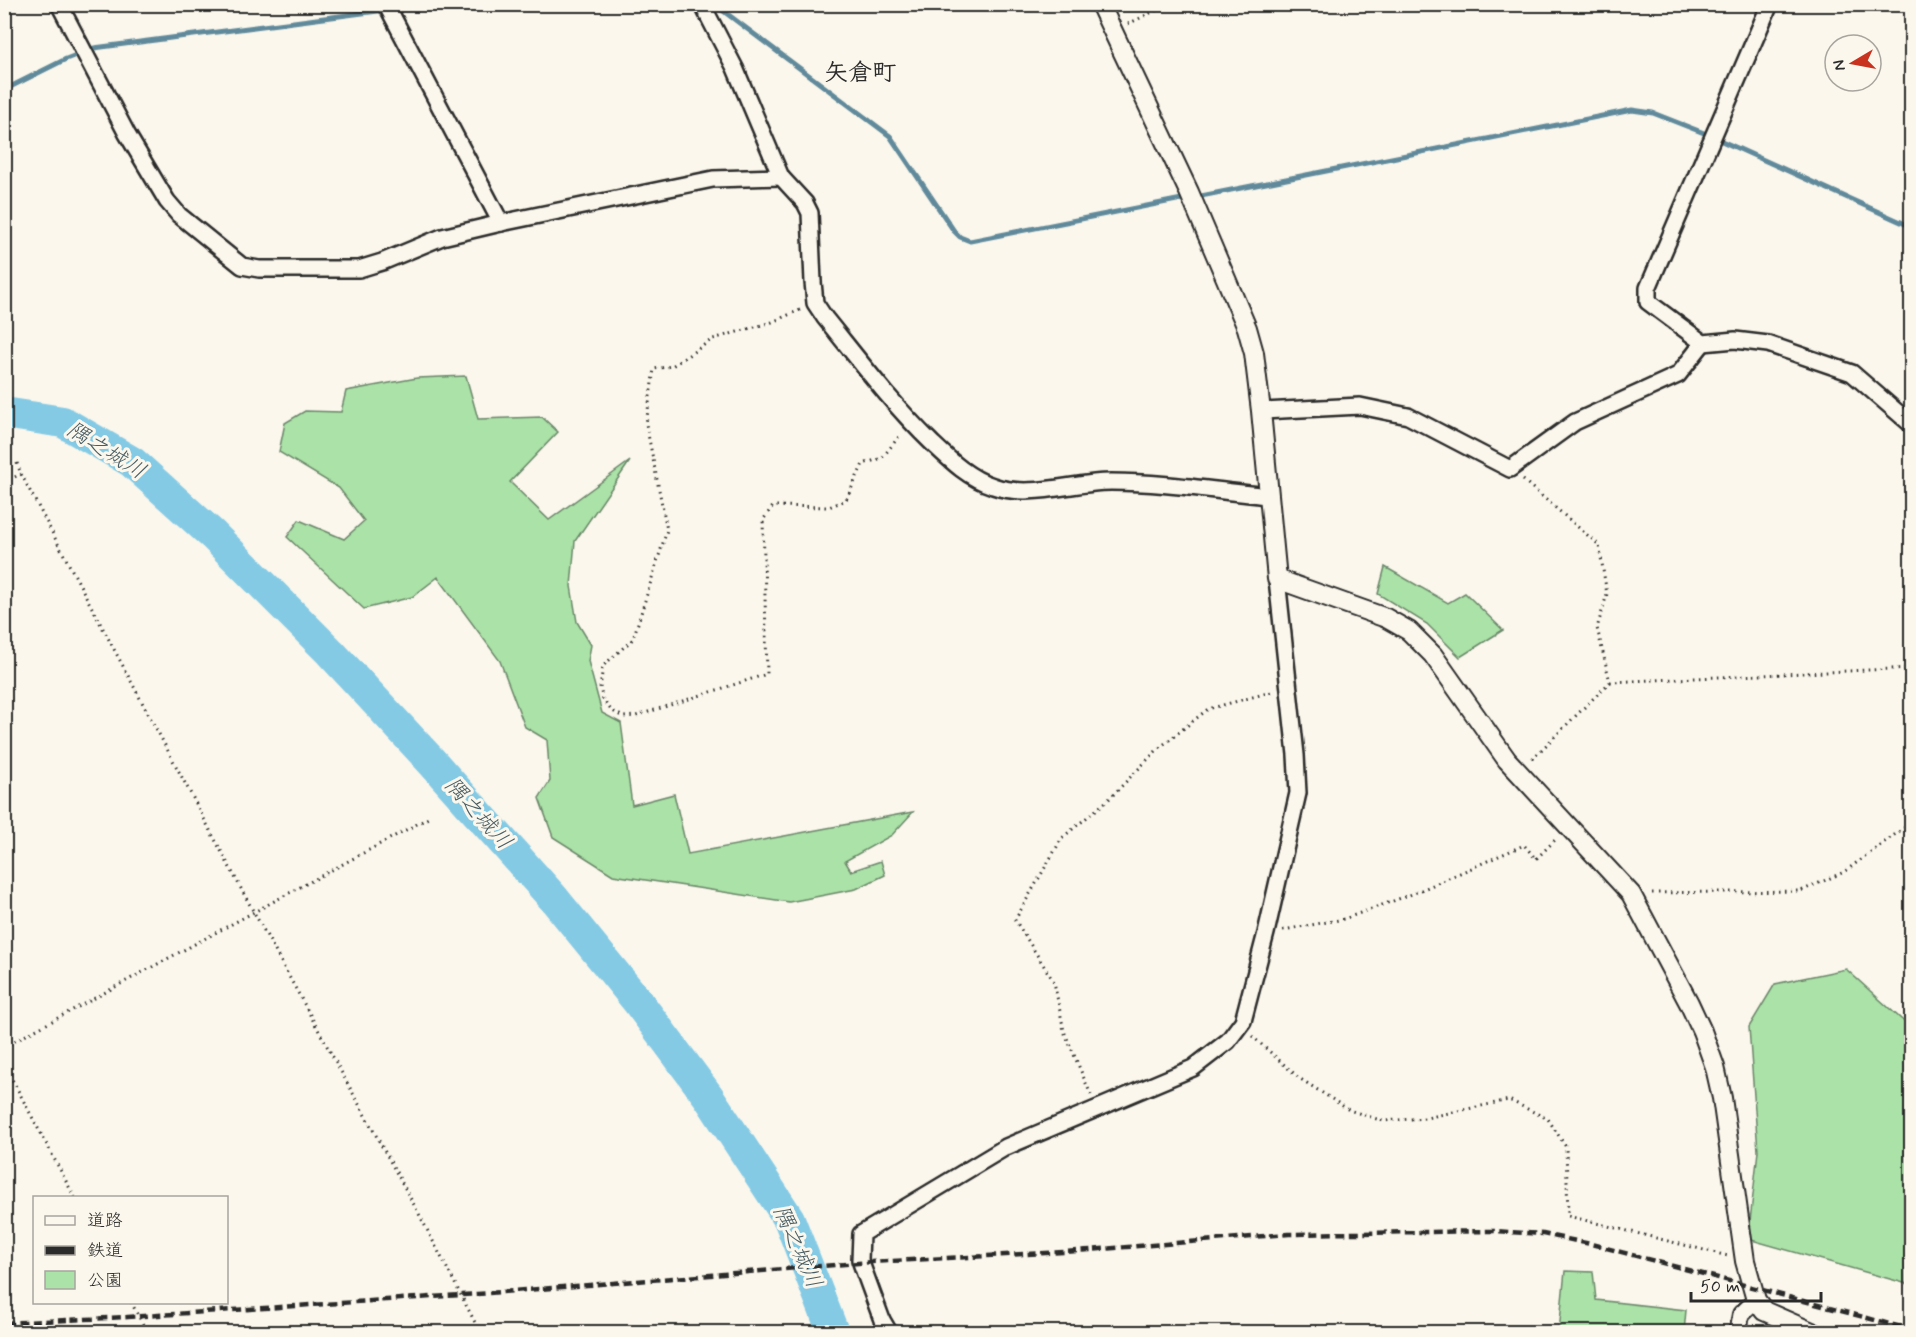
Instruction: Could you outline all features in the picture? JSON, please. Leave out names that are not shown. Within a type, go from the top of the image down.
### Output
[{"type":"street","points":[[59,4],[127,134],[167,201],[179,215],[242,266],[259,269],[359,269],[442,237],[501,223],[713,179],[781,177]]},
{"type":"street","points":[[702,4],[735,68],[781,177],[805,203],[810,213],[816,303],[825,318],[910,422],[955,465],[974,478],[995,487],[1022,491],[1110,482],[1269,496]]},
{"type":"street","points":[[889,1332],[882,1320],[860,1260],[861,1234],[1006,1147],[1155,1082],[1193,1068],[1228,1041],[1243,1021],[1298,793],[1261,411],[1254,353],[1248,328],[1192,197],[1100,4]]},
{"type":"street","points":[[1770,4],[1648,288],[1648,302],[1703,343],[1735,340],[1768,344],[1852,373],[1911,425]]},
{"type":"street","points":[[388,8],[501,223]]},
{"type":"street","points":[[1261,411],[1360,406],[1408,416],[1510,469],[1575,422],[1678,375],[1703,343]]},
{"type":"street","points":[[1277,579],[1386,618],[1410,631],[1433,655],[1507,760],[1631,894],[1689,1003],[1715,1067],[1722,1098],[1744,1261],[1756,1300],[1764,1311],[1812,1332]]},
{"type":"street","points":[[1738,1332],[1741,1314],[1756,1300]]},
{"type":"path","points":[[1112,32],[1169,4]]},
{"type":"path","points":[[816,303],[772,322],[713,339],[672,366],[654,369],[645,424],[667,530],[633,639],[603,666],[600,688],[603,700],[611,710],[623,717],[636,716],[767,674],[763,520],[773,506],[829,507],[846,500],[863,464],[882,458],[910,422]]},
{"type":"path","points":[[17,463],[234,875],[480,1332]]},
{"type":"path","points":[[1510,469],[1599,545],[1607,594],[1597,628],[1610,682]]},
{"type":"path","points":[[4,482],[21,474]]},
{"type":"path","points":[[1518,772],[1610,682],[1911,668]]},
{"type":"path","points":[[1097,1108],[1064,1031],[1054,982],[1015,920],[1062,838],[1108,800],[1158,749],[1208,709],[1288,687]]},
{"type":"path","points":[[4,1047],[429,817]]},
{"type":"path","points":[[1631,894],[1801,891],[1844,872],[1911,822]]},
{"type":"path","points":[[1266,933],[1344,920],[1412,894],[1524,845],[1536,859],[1569,827]]},
{"type":"path","points":[[1240,1025],[1299,1078],[1349,1110],[1383,1121],[1426,1118],[1509,1100],[1548,1119],[1566,1147],[1568,1216],[1744,1261]]},
{"type":"path","points":[[4,1064],[74,1196]]},
{"type":"path","points":[[132,1304],[147,1332]]},
{"type":"green space","points":[[466,376],[478,419],[542,417],[558,432],[510,482],[549,520],[630,461],[575,541],[571,586],[577,622],[591,645],[588,661],[602,713],[621,723],[632,805],[674,794],[688,854],[913,812],[892,835],[845,861],[851,871],[881,861],[885,875],[856,889],[789,902],[613,875],[553,837],[539,798],[550,781],[547,740],[525,727],[500,661],[438,577],[412,597],[364,609],[287,537],[299,520],[344,539],[364,521],[339,488],[279,452],[285,423],[305,411],[341,412],[346,391],[417,378]]},
{"type":"green space","points":[[1385,567],[1448,603],[1465,593],[1503,630],[1460,657],[1427,624],[1378,594]]},
{"type":"green space","points":[[1846,969],[1911,1028],[1911,1285],[1748,1239],[1758,1151],[1749,1027],[1775,984]]},
{"type":"green space","points":[[1565,1271],[1593,1272],[1596,1300],[1686,1310],[1684,1332],[1559,1332]]},
{"type":"waterway","points":[[4,90],[66,59],[94,48],[432,4]]},
{"type":"waterway","points":[[719,4],[722,10],[890,136],[960,237],[970,241],[1187,198]]},
{"type":"waterway","points":[[1196,197],[1632,110],[1653,113],[1704,133],[1912,227]]},
{"type":"waterway","name":"隅之城川","points":[[4,413],[63,422],[132,462],[213,535],[330,652],[432,762],[555,900],[638,1002],[708,1096],[789,1219],[833,1332]]},
{"type":"railway","points":[[4,1323],[477,1294],[871,1262],[1064,1252],[1289,1234],[1494,1231],[1543,1234],[1595,1245],[1912,1330]]},
{"type":"district","name":"矢倉町","points":[[860,73]]}]
